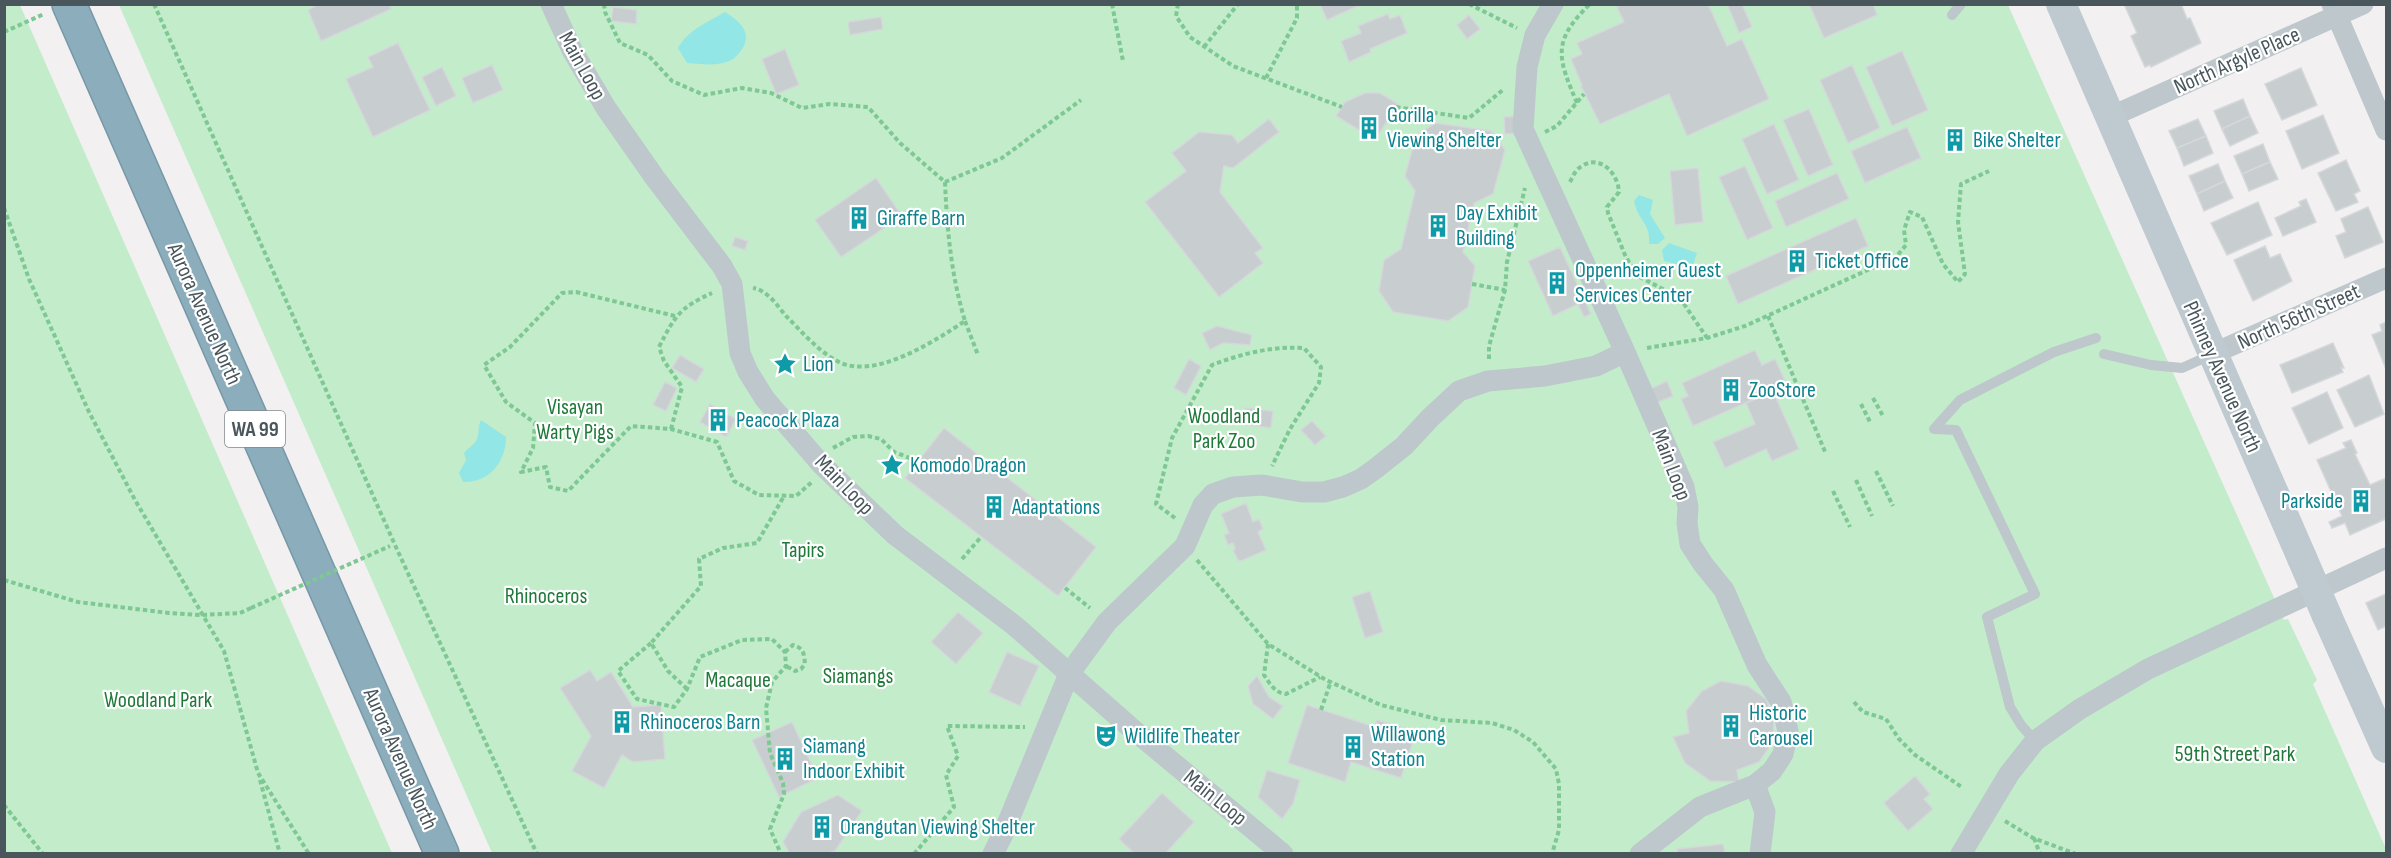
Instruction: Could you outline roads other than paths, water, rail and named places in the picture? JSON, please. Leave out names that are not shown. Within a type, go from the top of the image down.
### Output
[{"type":"highway","name":"Aurora Avenue North","points":[[57,9],[442,854]]},
{"type":"street","name":"Main Loop","points":[[551,4],[572,50],[606,108],[655,178],[722,266],[732,284],[740,353],[748,372],[765,399],[821,464],[895,535],[1015,626],[1193,780],[1283,854]]},
{"type":"street","name":"Main Loop","points":[[1553,4],[1535,35],[1527,67],[1523,129],[1684,487],[1690,544],[1724,590],[1757,664],[1785,711],[1788,731],[1783,754],[1772,771],[1755,785],[1700,807],[1640,854]]},
{"type":"street","name":"Phinney Avenue North","points":[[2061,4],[2386,748]]},
{"type":"street","name":"North Argyle Place","points":[[2110,117],[2335,10],[2363,4]]},
{"type":"street","points":[[2335,10],[2386,130]]},
{"type":"street","name":"North 56th Street","points":[[2212,354],[2386,278]]},
{"type":"street","points":[[993,854],[1069,674],[1107,622],[1188,538],[1203,505],[1213,494],[1233,487],[1262,485],[1302,492],[1324,492],[1361,479],[1404,446],[1459,391],[1488,381],[1596,366],[1625,352]]},
{"type":"street","points":[[1961,854],[2009,774],[2035,741],[2080,709],[2148,669],[2386,558]]},
{"type":"street","points":[[1755,785],[1765,812],[1760,854]]},
{"type":"lane","points":[[1952,15],[1961,4]]},
{"type":"lane","points":[[2035,741],[2021,725],[2010,707],[1988,617],[2035,594],[1956,430],[1934,429],[1960,400],[2054,352],[2096,338]]},
{"type":"lane","points":[[2104,354],[2151,365],[2182,368],[2212,354]]},
{"type":"water","points":[[725,12],[740,24],[746,34],[744,46],[740,52],[728,62],[687,63],[678,48],[682,42],[699,27]]},
{"type":"water","points":[[1639,195],[1653,200],[1650,214],[1665,238],[1658,244],[1649,244],[1648,231],[1634,201]]},
{"type":"water","points":[[1669,243],[1697,253],[1692,268],[1664,261],[1662,250]]},
{"type":"water","points":[[481,420],[506,437],[503,455],[488,475],[481,479],[463,482],[459,473],[466,460],[464,453],[476,441]]},
{"type":"place","name":"Gorilla Viewing Shelter","points":[[1369,128]]},
{"type":"place","name":"Bike Shelter","points":[[1955,140]]},
{"type":"place","name":"Giraffe Barn","points":[[859,218]]},
{"type":"place","name":"Day Exhibit Building","points":[[1438,226]]},
{"type":"place","name":"Ticket Office","points":[[1797,261]]},
{"type":"place","name":"Oppenheimer Guest Services Center","points":[[1557,283]]},
{"type":"place","name":"Lion","points":[[785,364]]},
{"type":"place","name":"ZooStore","points":[[1731,390]]},
{"type":"place","name":"Peacock Plaza","points":[[718,420]]},
{"type":"place","name":"Komodo Dragon","points":[[892,465]]},
{"type":"place","name":"Parkside","points":[[2361,501]]},
{"type":"place","name":"Adaptations","points":[[994,507]]},
{"type":"place","name":"Rhinoceros Barn","points":[[622,722]]},
{"type":"place","name":"Historic Carousel","points":[[1731,726]]},
{"type":"place","name":"Wildlife Theater","points":[[1106,736]]},
{"type":"place","name":"Willawong Station","points":[[1353,747]]},
{"type":"place","name":"Siamang Indoor Exhibit","points":[[785,759]]},
{"type":"place","name":"Orangutan Viewing Shelter","points":[[822,827]]},
{"type":"park label","name":"Visayan Warty Pigs","points":[[575,420]]},
{"type":"park label","name":"Woodland Park Zoo","points":[[1224,428]]},
{"type":"park label","name":"Tapirs","points":[[803,550]]},
{"type":"park label","name":"Rhinoceros","points":[[546,596]]},
{"type":"park label","name":"Siamangs","points":[[858,676]]},
{"type":"park label","name":"Macaque","points":[[738,680]]},
{"type":"park label","name":"Woodland Park","points":[[158,700]]},
{"type":"park label","name":"59th Street Park","points":[[2235,754]]}]
